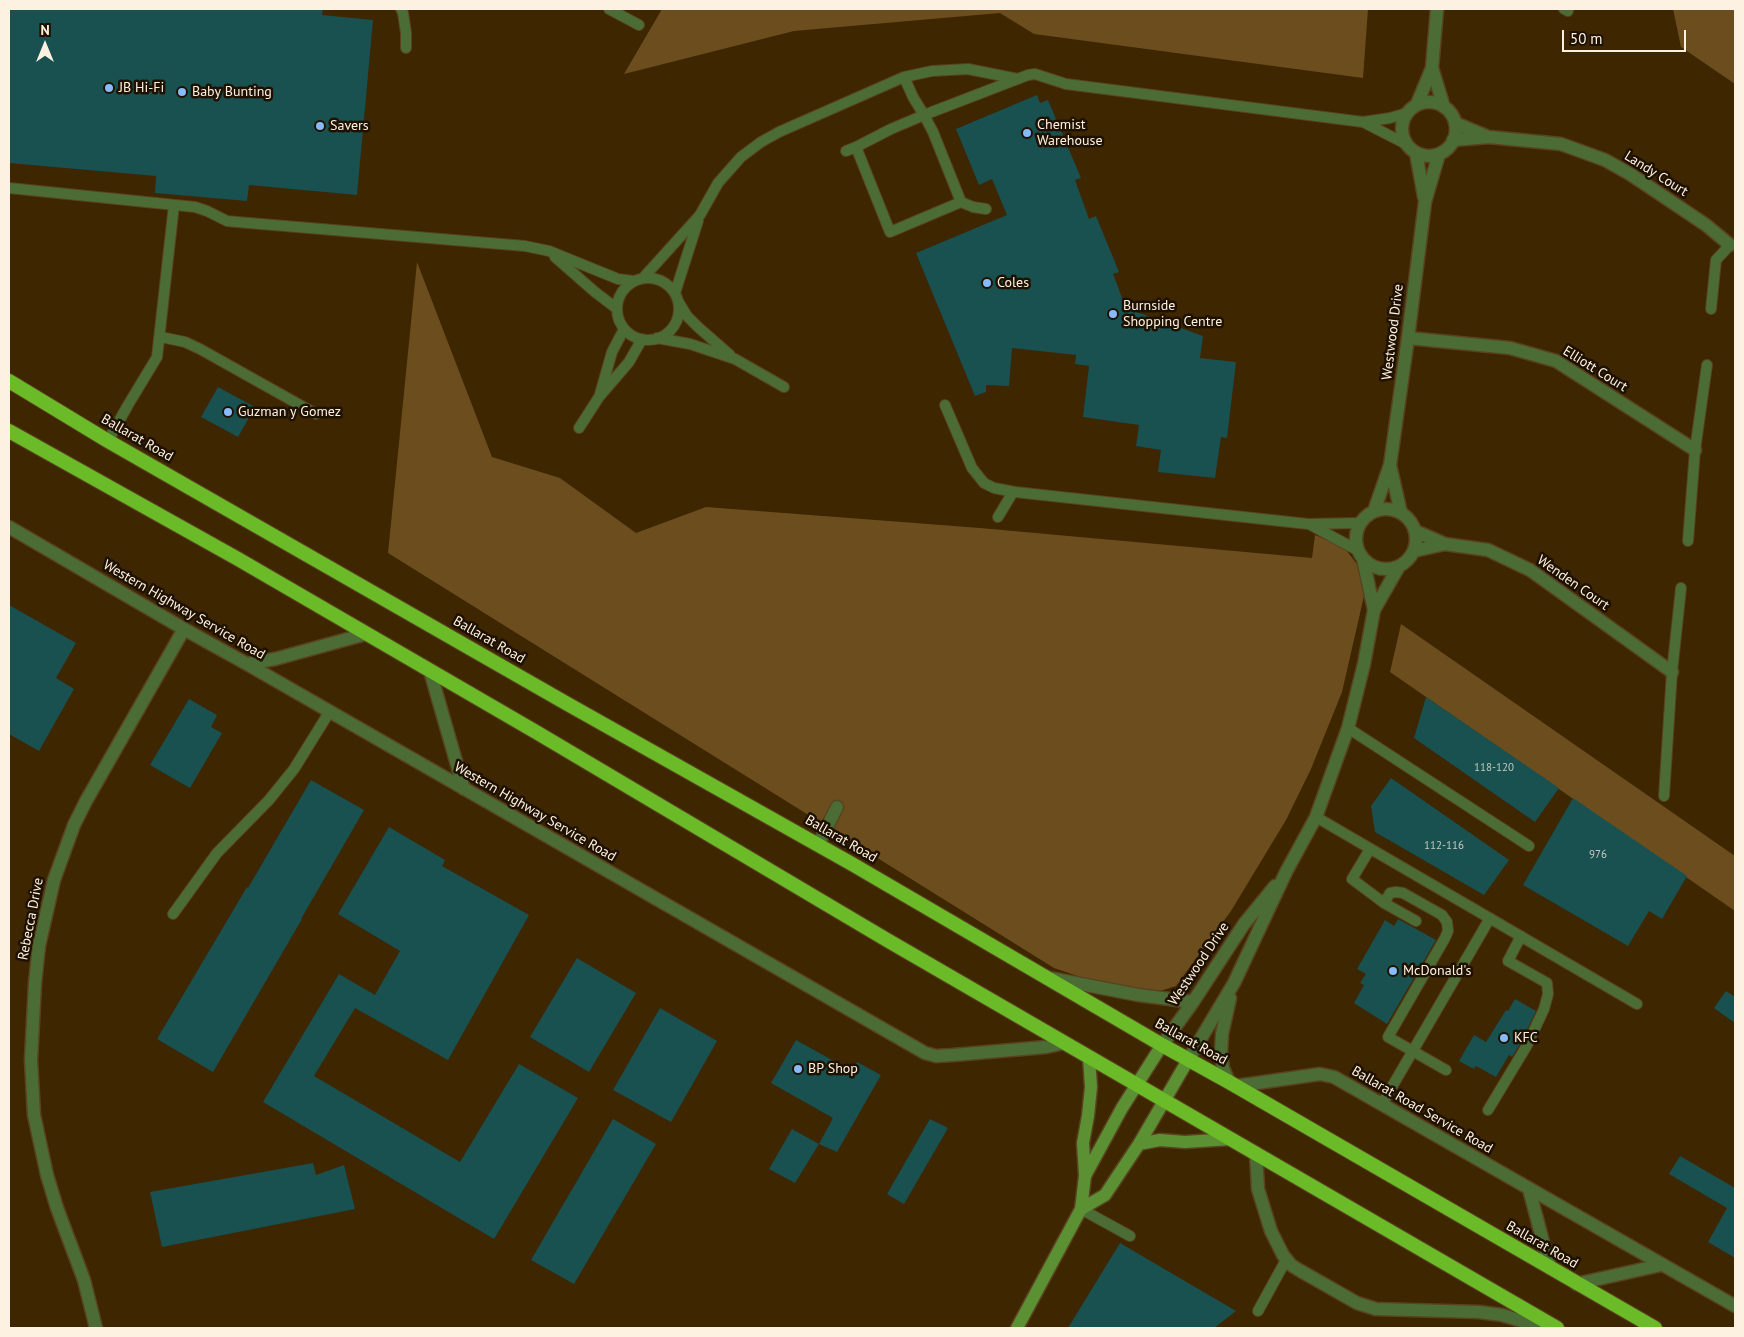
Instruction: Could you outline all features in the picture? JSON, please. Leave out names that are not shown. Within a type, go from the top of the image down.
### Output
[{"type":"highway","name":"Ballarat Road","points":[[9,381],[108,441],[818,845],[1655,1328]]},
{"type":"highway","points":[[9,431],[238,559],[1089,1058],[1138,1084],[1164,1102],[1256,1153],[1557,1328]]},
{"type":"main road","name":"Westwood Drive","points":[[1017,1328],[1081,1210],[1085,1176],[1122,1108],[1162,1045]]},
{"type":"main road","points":[[1085,1176],[1083,1142],[1090,1096],[1089,1058]]},
{"type":"main road","name":"Westwood Drive","points":[[1081,1210],[1105,1195],[1139,1144],[1188,1060]]},
{"type":"main road","points":[[1139,1144],[1160,1140],[1185,1142],[1231,1139]]},
{"type":"street","points":[[1418,104],[1432,68],[1438,9]]},
{"type":"street","points":[[1432,68],[1444,107]]},
{"type":"street","points":[[1436,103],[1444,107],[1451,114],[1455,123],[1453,140],[1439,154],[1430,156],[1416,153],[1406,144],[1402,136],[1402,126],[1407,113],[1418,104],[1436,103]]},
{"type":"street","name":"Landy Court","points":[[1455,123],[1489,137]]},
{"type":"street","name":"Landy Court","points":[[1453,140],[1489,137],[1561,144],[1605,160],[1630,174],[1706,224],[1730,245]]},
{"type":"street","name":"Westwood Drive","points":[[1416,153],[1425,202]]},
{"type":"street","name":"Westwood Drive","points":[[1374,511],[1390,465],[1425,202],[1439,154]]},
{"type":"street","name":"Elliott Court","points":[[1408,338],[1510,348],[1556,361],[1695,450]]},
{"type":"street","name":"Westwood Drive","points":[[1390,465],[1401,513]]},
{"type":"street","points":[[1385,509],[1401,513],[1416,530],[1417,541],[1414,551],[1409,560],[1398,568],[1388,570],[1377,568],[1360,555],[1356,539],[1360,523],[1367,515],[1374,511],[1385,509]]},
{"type":"street","name":"Western Highway Service Road","points":[[9,527],[924,1053],[936,1056],[953,1055],[1046,1047],[1064,1043]]},
{"type":"street","name":"Wenden Court","points":[[1416,530],[1445,544],[1488,550],[1530,570],[1672,672]]},
{"type":"street","name":"Wenden Court","points":[[1414,551],[1445,544]]},
{"type":"street","name":"Westwood Drive","points":[[1360,555],[1374,610]]},
{"type":"street","name":"Westwood Drive","points":[[1188,1060],[1234,983],[1286,872],[1316,817],[1348,728],[1364,664],[1374,610],[1398,568]]},
{"type":"street","name":"Rebecca Drive","points":[[96,1328],[84,1280],[57,1208],[47,1175],[34,1115],[31,1060],[39,946],[54,880],[74,825],[184,629]]},
{"type":"street","points":[[247,664],[275,659],[366,634]]},
{"type":"street","points":[[430,671],[464,789]]},
{"type":"street","points":[[818,845],[837,807]]},
{"type":"street","name":"Westwood Drive","points":[[1162,1045],[1193,1002],[1244,924],[1286,872]]},
{"type":"street","points":[[1048,978],[1138,996],[1193,1002]]},
{"type":"street","points":[[1233,1084],[1224,1068],[1221,1054],[1225,1016],[1234,983]]},
{"type":"street","name":"Ballarat Road Service Road","points":[[1233,1084],[1320,1074],[1334,1077],[1735,1306]]},
{"type":"street","points":[[1256,1153],[1256,1180],[1260,1196],[1274,1237],[1286,1260],[1292,1265],[1357,1303],[1370,1308],[1390,1311],[1479,1312],[1502,1315],[1544,1328]]},
{"type":"street","points":[[1528,1188],[1550,1268]]},
{"type":"street","points":[[1576,1284],[1661,1265]]},
{"type":"lane","points":[[401,9],[404,13],[406,48]]},
{"type":"lane","points":[[609,9],[639,25]]},
{"type":"lane","points":[[657,338],[665,334],[676,322],[678,315],[676,297],[700,215],[718,183],[741,157],[760,142],[904,77],[932,71],[968,69],[1018,78]]},
{"type":"lane","points":[[986,209],[973,207],[961,202],[890,232],[851,149],[924,115],[1018,78],[1035,74],[1066,84],[1363,122],[1407,113]]},
{"type":"lane","points":[[904,77],[933,132],[961,202]]},
{"type":"lane","points":[[1363,122],[1406,144]]},
{"type":"lane","points":[[9,188],[195,208],[232,221],[525,246],[549,251],[618,278],[638,280],[652,278],[661,281],[676,297],[687,316],[735,360]]},
{"type":"lane","points":[[108,441],[128,405],[154,365],[159,350],[174,205]]},
{"type":"lane","points":[[700,215],[638,280],[621,292],[616,308],[617,316],[624,330],[633,336],[642,339],[657,338],[690,344],[735,360],[784,387]]},
{"type":"lane","name":"Landy Court","points":[[1711,309],[1716,260],[1730,245]]},
{"type":"lane","points":[[549,251],[616,308]]},
{"type":"lane","points":[[599,397],[612,352],[624,330]]},
{"type":"lane","points":[[161,338],[185,342],[200,349],[316,414]]},
{"type":"lane","points":[[579,428],[599,397],[629,362],[642,339]]},
{"type":"lane","points":[[1688,541],[1695,450],[1707,365]]},
{"type":"lane","points":[[945,405],[972,468],[984,483],[994,488],[1013,492],[1308,524],[1360,523]]},
{"type":"lane","points":[[998,517],[1013,492]]},
{"type":"lane","points":[[1308,524],[1360,555]]},
{"type":"lane","points":[[1664,796],[1672,672],[1681,588]]},
{"type":"lane","points":[[173,914],[217,853],[268,800],[294,769],[330,711]]},
{"type":"lane","points":[[1348,728],[1529,846]]},
{"type":"lane","points":[[1316,817],[1636,1004]]},
{"type":"lane","points":[[1370,849],[1352,879],[1384,903],[1416,921]]},
{"type":"lane","points":[[1384,903],[1390,893],[1404,893],[1442,915],[1446,922],[1448,931],[1436,955],[1388,1037],[1446,1070]]},
{"type":"lane","points":[[1382,1104],[1490,918]]},
{"type":"lane","points":[[1488,1110],[1526,1047],[1544,1009],[1548,994],[1547,983],[1508,961],[1521,936]]},
{"type":"lane","points":[[1081,1210],[1130,1236]]},
{"type":"lane","points":[[1258,1311],[1286,1260]]},
{"type":"shaded area","points":[[662,9],[1368,9],[1363,78],[1034,34],[1000,13],[794,31],[624,74]]},
{"type":"shaded area","points":[[1673,9],[1735,9],[1735,84],[1681,47]]},
{"type":"shaded area","points":[[417,262],[492,457],[560,478],[636,533],[706,507],[980,528],[1312,558],[1315,535],[1335,543],[1346,550],[1360,568],[1364,596],[1342,692],[1311,769],[1286,820],[1231,911],[1176,986],[1160,991],[1132,990],[1092,981],[1054,968],[388,553]]},
{"type":"shaded area","points":[[1401,624],[1735,856],[1735,911],[1390,672]]},
{"type":"building","points":[[9,9],[323,9],[322,15],[373,20],[357,195],[249,185],[247,201],[155,193],[156,176],[9,163]]},
{"type":"building","points":[[1037,95],[1040,103],[1048,100],[1081,178],[1075,180],[1089,219],[1096,216],[1119,272],[1113,274],[1126,308],[1203,336],[1200,358],[1236,362],[1227,438],[1221,437],[1215,478],[1158,472],[1161,450],[1136,446],[1139,425],[1083,417],[1089,366],[1075,364],[1076,355],[1012,348],[1009,386],[986,385],[986,392],[975,396],[916,253],[1007,215],[992,179],[979,185],[956,129]]},
{"type":"building","name":"Guzman y Gomez","points":[[218,387],[255,407],[238,437],[201,417]]},
{"type":"building","points":[[9,605],[76,643],[56,678],[74,689],[39,751],[9,734]]},
{"type":"building","points":[[1426,697],[1559,788],[1535,822],[1414,738]]},
{"type":"building","points":[[189,699],[217,715],[211,727],[222,733],[190,788],[150,765]]},
{"type":"building","points":[[1391,778],[1509,860],[1484,895],[1375,832],[1371,806]]},
{"type":"building","points":[[311,780],[364,810],[213,1072],[157,1039]]},
{"type":"building","points":[[1573,798],[1687,876],[1662,919],[1649,911],[1628,946],[1523,885]]},
{"type":"building","points":[[389,827],[445,860],[442,866],[529,915],[448,1060],[355,1008],[314,1076],[460,1162],[519,1064],[578,1098],[494,1239],[263,1102],[339,974],[375,995],[400,951],[338,914]]},
{"type":"building","name":"McDonald's","points":[[1398,919],[1436,940],[1387,1024],[1354,1003],[1364,985],[1360,983],[1366,974],[1357,969],[1385,920],[1394,926]]},
{"type":"building","points":[[577,958],[636,993],[589,1072],[530,1037]]},
{"type":"building","points":[[1726,991],[1735,997],[1735,1023],[1714,1008]]},
{"type":"building","name":"KFC","points":[[1515,999],[1536,1011],[1520,1044],[1512,1057],[1509,1055],[1496,1077],[1476,1066],[1474,1069],[1459,1061],[1474,1035],[1486,1042]]},
{"type":"building","points":[[660,1008],[717,1041],[671,1122],[613,1090]]},
{"type":"building","points":[[796,1040],[852,1071],[857,1062],[881,1075],[837,1152],[819,1144],[833,1118],[771,1083]]},
{"type":"building","points":[[613,1119],[656,1144],[574,1284],[531,1260]]},
{"type":"building","points":[[930,1119],[948,1128],[904,1204],[887,1194]]},
{"type":"building","points":[[792,1129],[819,1144],[795,1183],[769,1169]]},
{"type":"building","points":[[1680,1156],[1735,1188],[1735,1258],[1708,1242],[1727,1208],[1669,1174]]},
{"type":"building","points":[[313,1163],[316,1175],[344,1165],[355,1209],[162,1247],[150,1192]]},
{"type":"building","points":[[1120,1243],[1236,1311],[1214,1328],[1068,1328]]},
{"type":"place","name":"JB Hi-Fi","points":[[109,88]]},
{"type":"place","name":"Baby Bunting","points":[[182,92]]},
{"type":"place","name":"Savers","points":[[320,126]]},
{"type":"place","name":"Chemist Warehouse","points":[[1027,133]]},
{"type":"place","name":"Coles","points":[[987,283]]},
{"type":"place","name":"Burnside Shopping Centre","points":[[1113,314]]},
{"type":"place","name":"Guzman y Gomez","points":[[228,412]]},
{"type":"place","name":"McDonald's","points":[[1393,971]]},
{"type":"place","name":"KFC","points":[[1504,1038]]},
{"type":"place","name":"BP Shop","points":[[798,1069]]}]
